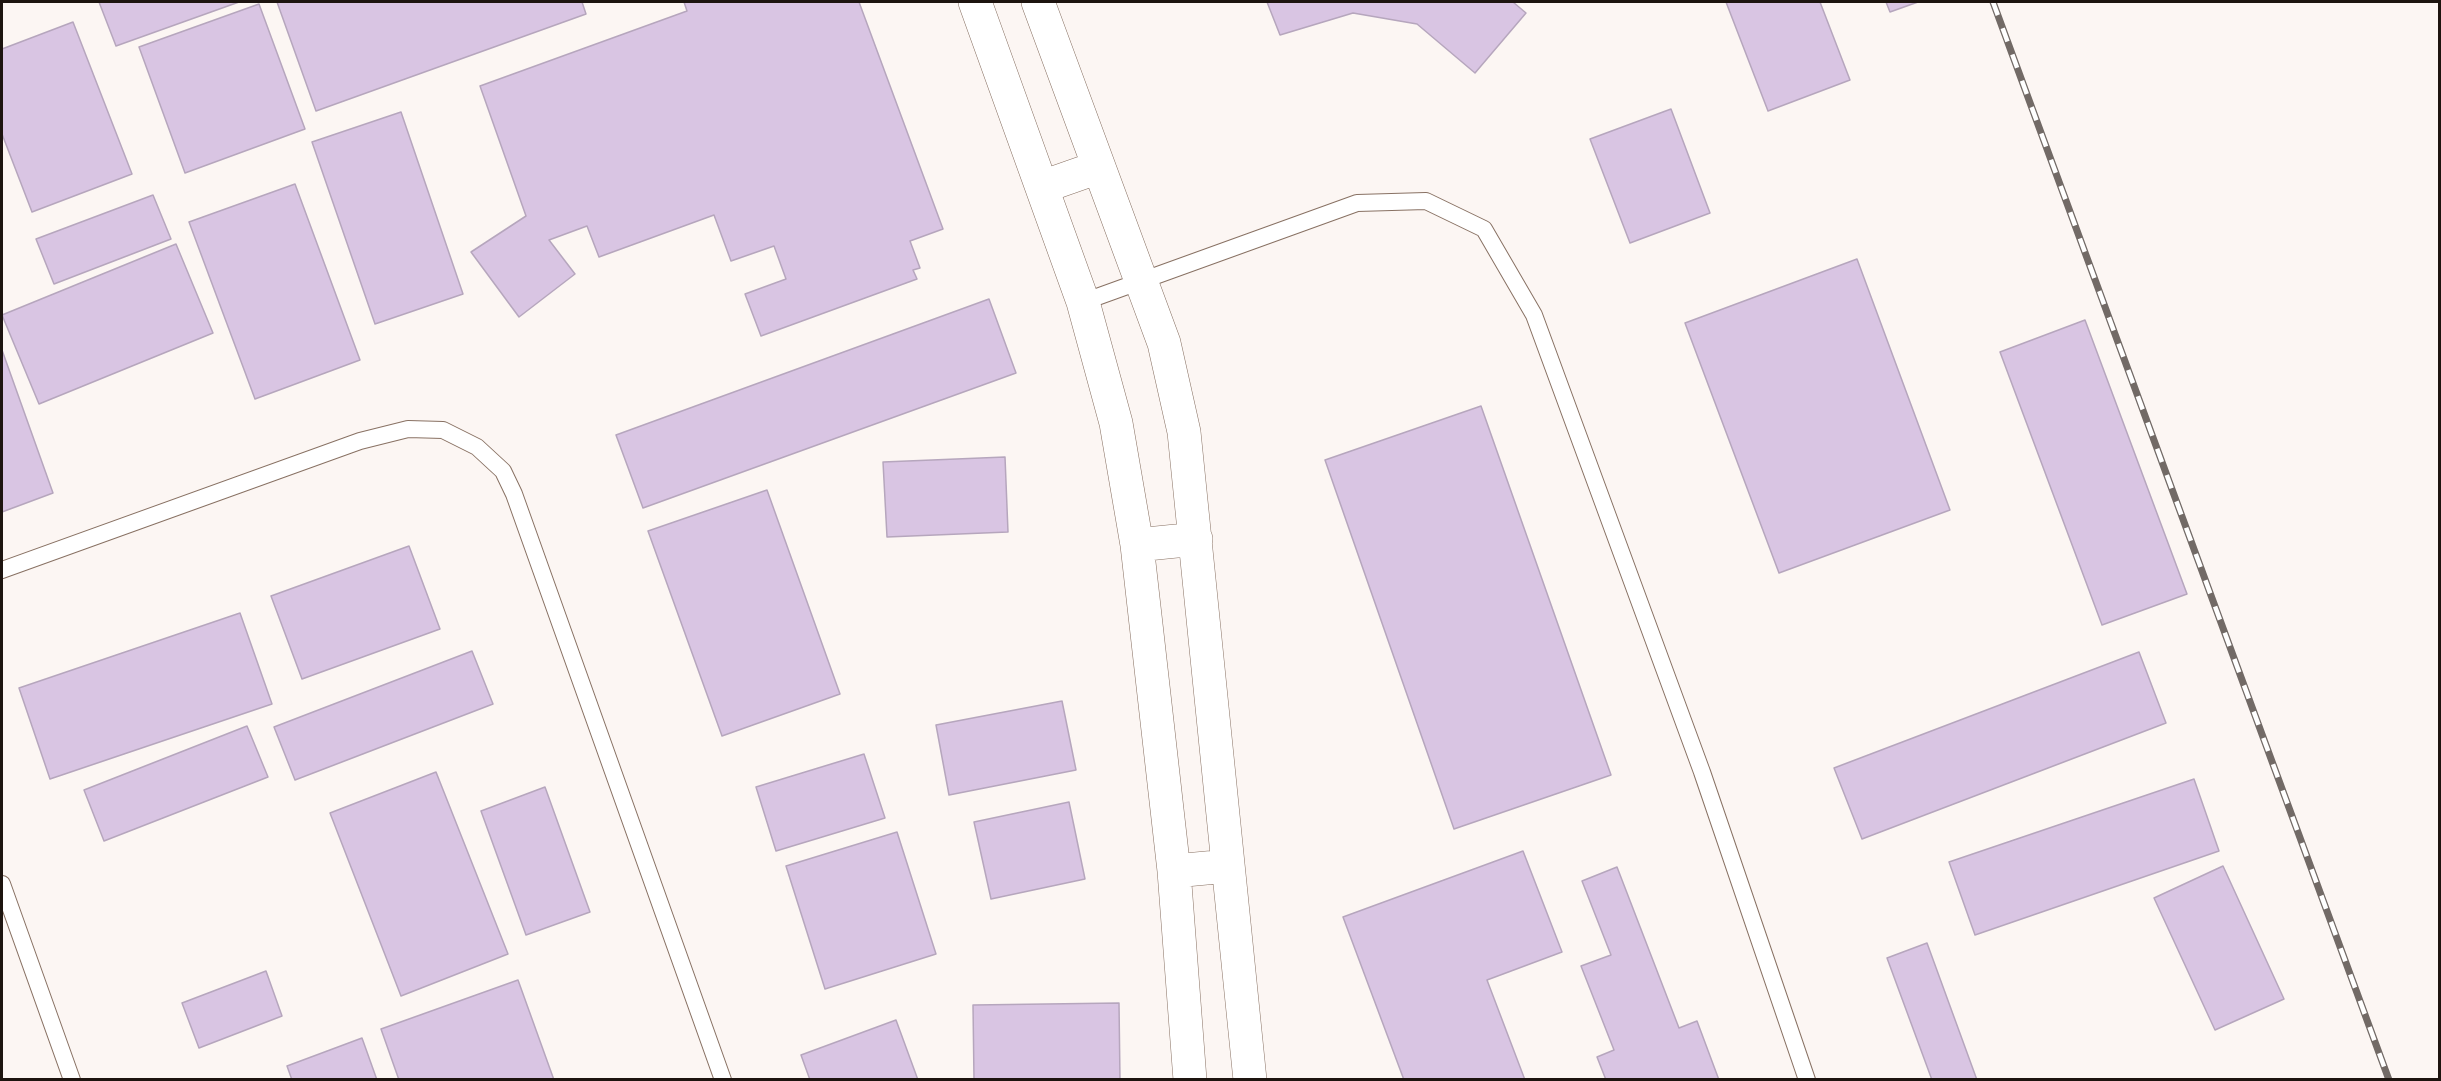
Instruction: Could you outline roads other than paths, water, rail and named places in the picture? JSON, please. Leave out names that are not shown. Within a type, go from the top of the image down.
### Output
[{"type":"main road","points":[[975,2],[1083,302],[1116,423],[1137,545],[1174,870],[1190,1080]]},
{"type":"main road","points":[[1038,2],[1164,343],[1184,432],[1250,1080]]},
{"type":"main road","points":[[1042,187],[1099,167]]},
{"type":"main road","points":[[1137,545],[1196,539]]},
{"type":"main road","points":[[1174,870],[1228,866]]},
{"type":"lane","points":[[1083,302],[1357,203],[1426,201],[1484,229],[1534,315],[1702,772],[1807,1080]]},
{"type":"lane","points":[[2,570],[369,438],[408,429],[443,430],[477,447],[503,471],[514,494],[723,1080]]},
{"type":"lane","points":[[2,884],[72,1080]]},
{"type":"railway","points":[[1993,2],[2389,1080]]}]
